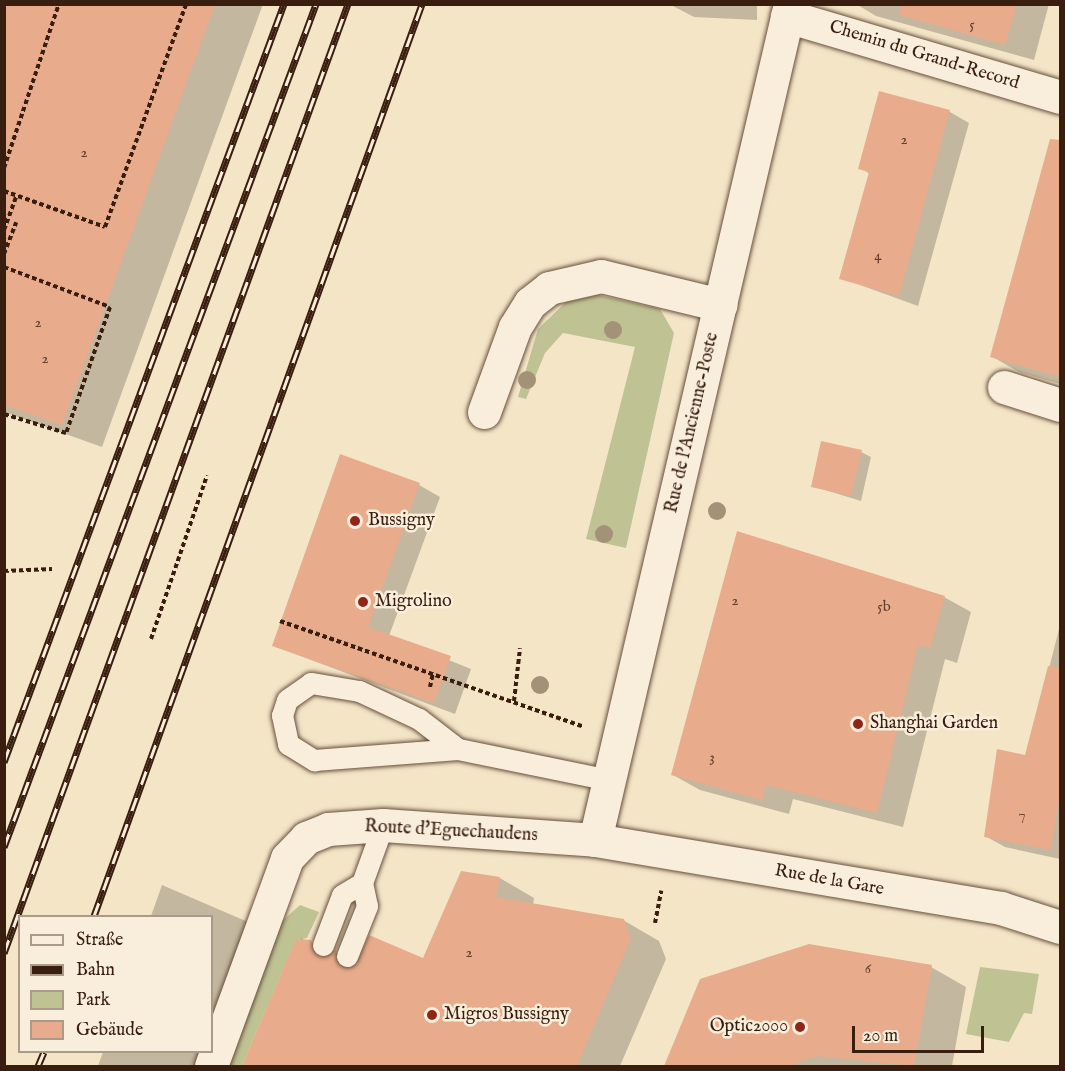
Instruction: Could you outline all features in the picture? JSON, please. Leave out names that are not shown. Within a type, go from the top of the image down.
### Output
[{"type":"street","name":"Chemin du Grand-Record","points":[[788,10],[1060,97]]},
{"type":"street","name":"Rue de l'Ancienne-Poste","points":[[595,840],[788,10]]},
{"type":"street","points":[[484,412],[515,327],[530,303],[549,288],[601,276],[721,305]]},
{"type":"street","points":[[1004,387],[1060,405]]},
{"type":"street","name":"Route d'Eguechaudens","points":[[211,1066],[287,858],[306,838],[328,828],[383,825],[595,840]]},
{"type":"street","name":"Rue de la Gare","points":[[595,840],[1001,908],[1060,927]]},
{"type":"lane","points":[[458,749],[419,719],[359,691],[311,683],[287,700],[282,715],[288,744],[314,760],[458,749],[609,780]]},
{"type":"lane","points":[[347,956],[367,906],[362,884],[383,825]]},
{"type":"lane","points":[[323,945],[342,895],[362,884]]},
{"type":"path","points":[[4,168],[59,4]]},
{"type":"path","points":[[4,191],[105,227],[186,4]]},
{"type":"path","points":[[4,230],[17,195]]},
{"type":"path","points":[[4,254],[16,222]]},
{"type":"path","points":[[4,267],[110,307],[66,433],[4,414]]},
{"type":"path","points":[[151,639],[207,475]]},
{"type":"path","points":[[4,571],[52,569]]},
{"type":"path","points":[[280,621],[587,728]]},
{"type":"path","points":[[514,701],[520,648]]},
{"type":"path","points":[[430,686],[433,673]]},
{"type":"green space","points":[[598,295],[660,309],[674,333],[626,548],[586,539],[635,347],[563,333],[545,353],[526,399],[518,397],[538,329],[566,302]]},
{"type":"green space","points":[[300,905],[319,912],[307,938],[296,940],[242,1066],[229,1066],[281,922]]},
{"type":"green space","points":[[980,967],[1039,974],[1032,1014],[1024,1013],[1009,1042],[966,1034]]},
{"type":"building","points":[[4,4],[215,4],[62,425],[4,405]]},
{"type":"building","points":[[901,4],[1017,4],[1005,45],[899,15]]},
{"type":"building","points":[[879,91],[950,110],[899,296],[839,279],[869,172],[858,169]]},
{"type":"building","points":[[1050,139],[1060,140],[1060,377],[990,357]]},
{"type":"building","points":[[821,441],[862,450],[851,496],[811,487]]},
{"type":"building","points":[[340,454],[420,483],[368,627],[451,656],[434,703],[272,646]]},
{"type":"building","points":[[737,531],[945,596],[930,648],[918,645],[877,813],[766,785],[762,800],[671,775]]},
{"type":"building","points":[[1048,666],[1060,668],[1060,793],[1051,850],[984,837],[997,749],[1025,755]]},
{"type":"building","name":"Migros Bussigny","points":[[461,871],[500,877],[496,897],[624,919],[631,938],[577,1066],[242,1066],[296,939],[311,940],[319,957],[336,950],[343,968],[355,966],[369,935],[423,958]]},
{"type":"building","points":[[809,944],[932,965],[914,1066],[817,1056],[789,1066],[664,1066],[700,979]]},
{"type":"railway","points":[[4,762],[284,4]]},
{"type":"railway","points":[[4,847],[316,4]]},
{"type":"railway","points":[[4,953],[348,4]]},
{"type":"railway","points":[[94,915],[422,4]]},
{"type":"railway","points":[[38,1066],[44,1053]]},
{"type":"place","name":"Bussigny","points":[[355,521]]},
{"type":"place","name":"Migrolino","points":[[363,602]]},
{"type":"place","name":"Shanghai Garden","points":[[858,724]]},
{"type":"place","name":"Migros Bussigny","points":[[432,1015]]},
{"type":"place","name":"Optic2000","points":[[800,1027]]}]
